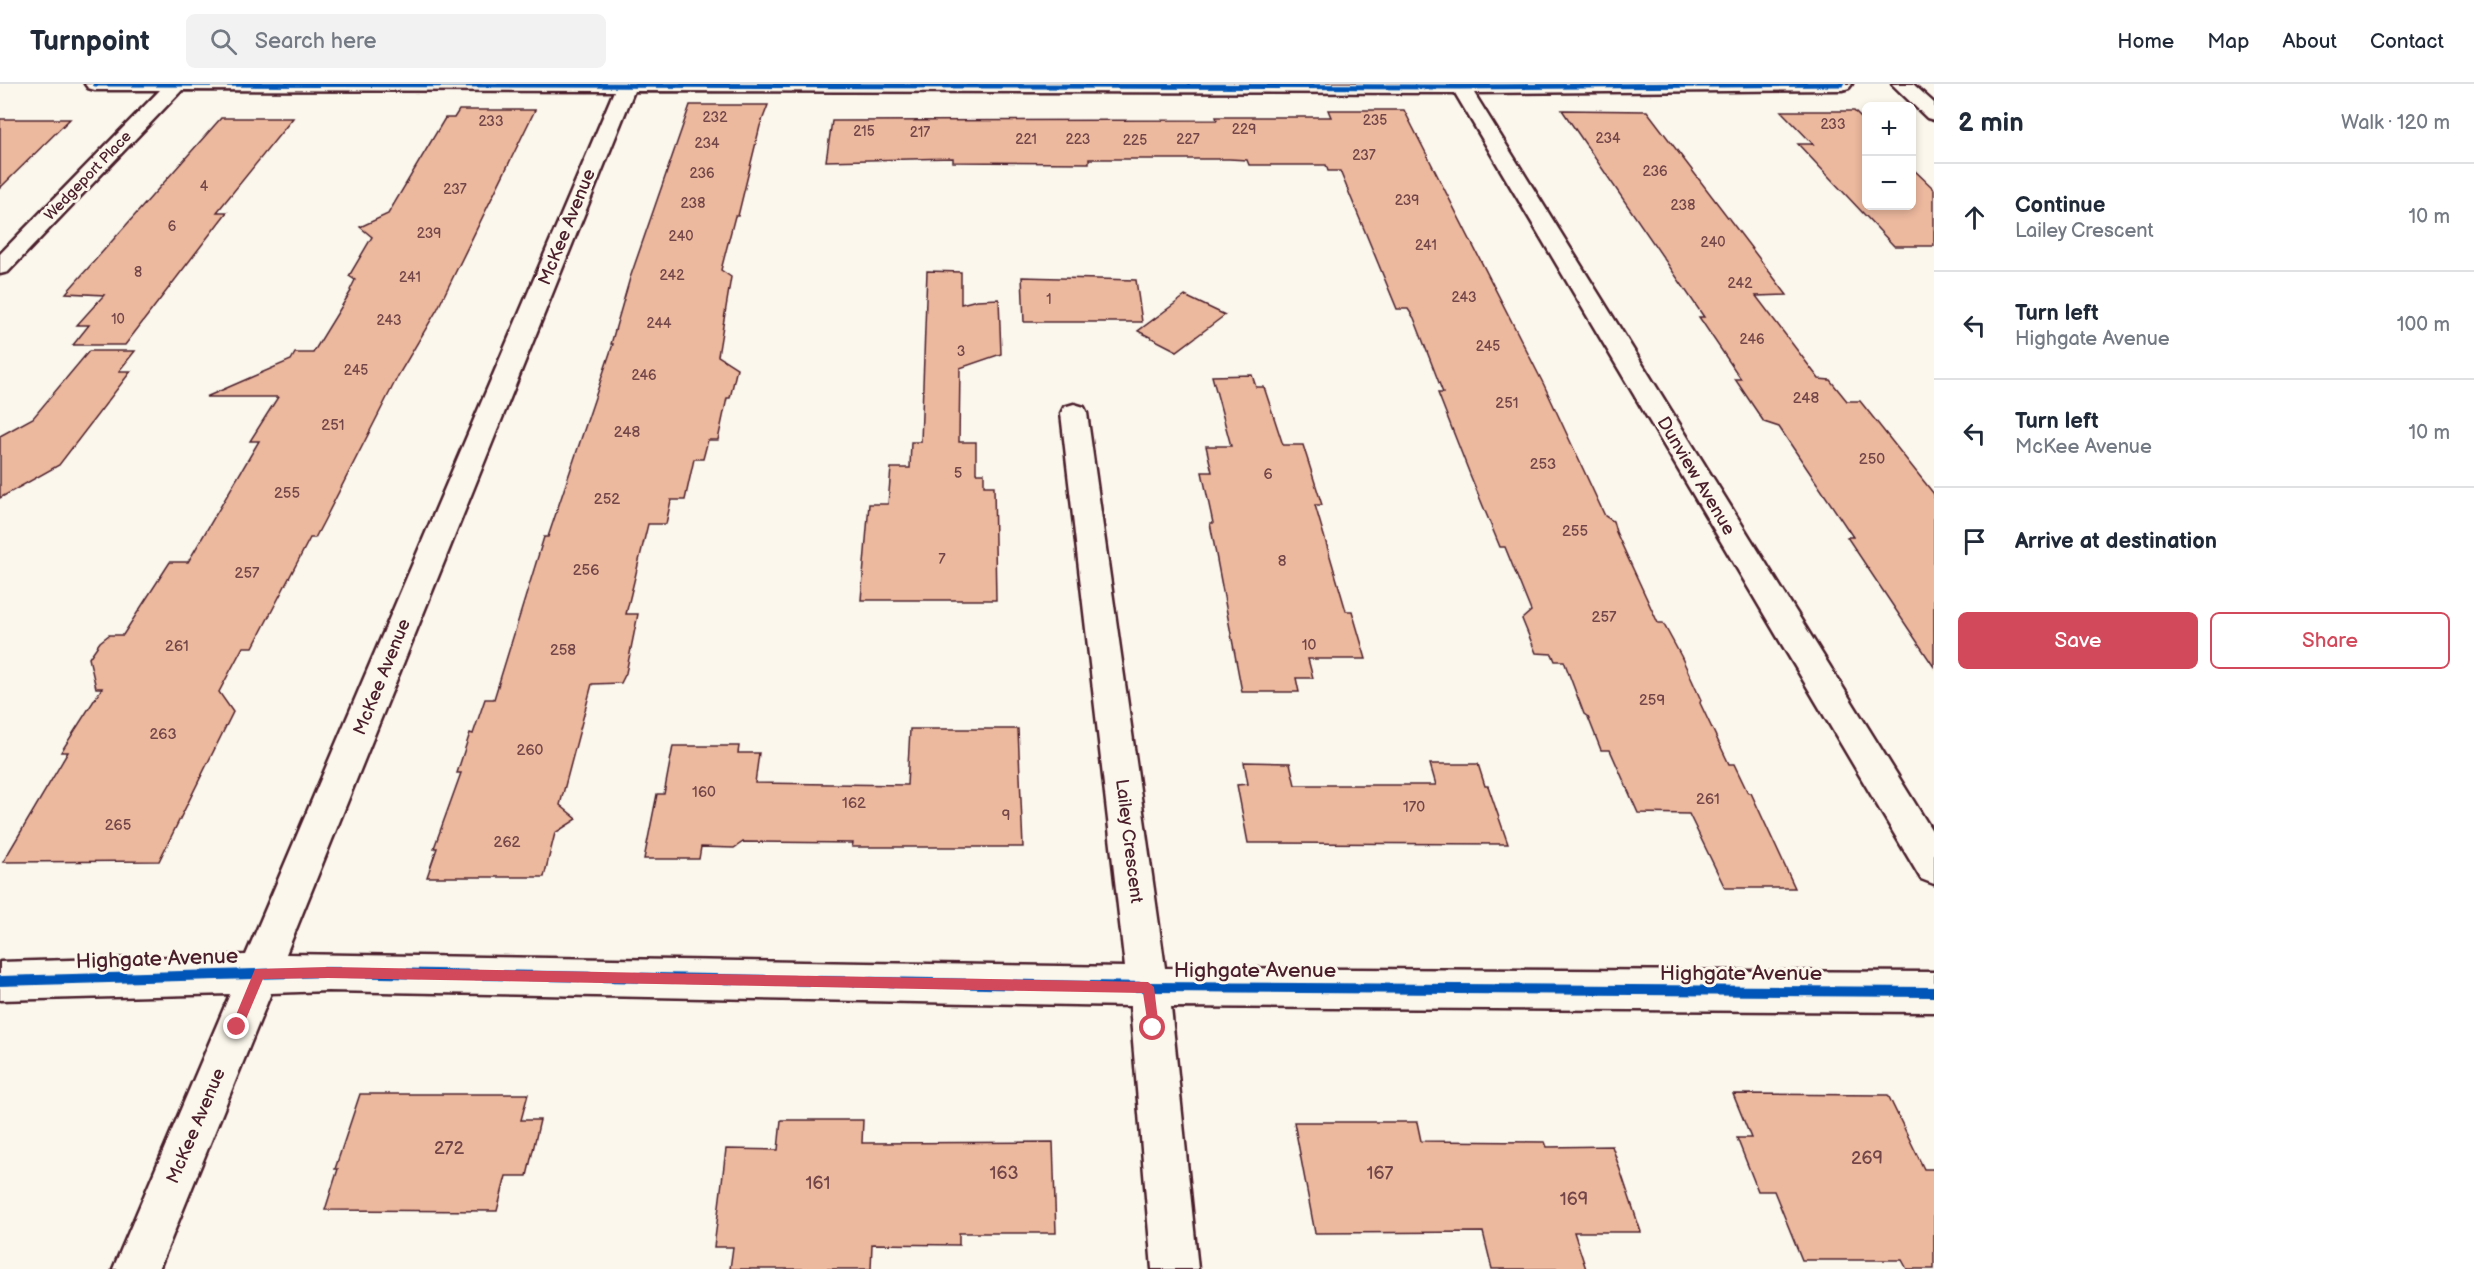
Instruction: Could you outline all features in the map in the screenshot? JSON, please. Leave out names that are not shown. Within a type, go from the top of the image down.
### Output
[{"type":"street","points":[[95,84],[1460,86],[1842,84]]},
{"type":"street","name":"Wedgeport Place","points":[[0,267],[177,84]]},
{"type":"street","points":[[1902,84],[1934,114]]},
{"type":"street","name":"McKee Avenue","points":[[136,1269],[627,85]]},
{"type":"street","name":"Dunview Avenue","points":[[1460,86],[1934,867]]},
{"type":"street","name":"Lailey Crescent","points":[[1074,413],[1148,987],[1175,1269]]},
{"type":"street","name":"Highgate Avenue","points":[[0,981],[340,973],[1148,987],[1934,992]]},
{"type":"building","points":[[690,105],[768,105],[760,126],[738,216],[735,216],[721,270],[731,277],[718,356],[737,368],[730,398],[727,398],[718,440],[708,440],[703,459],[694,459],[685,500],[671,500],[666,524],[648,524],[626,614],[638,614],[626,673],[621,683],[592,684],[560,805],[577,819],[555,833],[544,877],[427,877],[437,848],[434,848],[461,773],[457,773],[470,733],[473,734],[485,699],[494,699],[544,537],[548,537],[613,344],[611,344],[630,278]]},
{"type":"building","points":[[459,110],[535,110],[437,310],[399,374],[315,538],[310,538],[253,647],[243,647],[219,692],[233,712],[159,861],[3,862],[68,752],[61,752],[102,688],[96,688],[89,658],[100,642],[109,635],[123,635],[170,562],[188,562],[259,441],[250,441],[278,397],[206,397],[291,360],[295,353],[313,353],[351,291],[355,280],[349,276],[372,237],[360,227],[388,214],[445,118],[454,118]]},
{"type":"building","points":[[1328,110],[1404,110],[1544,385],[1605,516],[1613,521],[1658,623],[1663,623],[1681,656],[1729,764],[1734,764],[1748,793],[1751,793],[1795,888],[1725,888],[1689,814],[1638,813],[1610,750],[1601,750],[1588,717],[1584,714],[1564,661],[1555,661],[1552,654],[1536,653],[1522,619],[1531,611],[1505,547],[1500,547],[1471,477],[1438,393],[1443,393],[1414,318],[1408,309],[1397,309],[1340,171],[1328,171],[1326,165],[1249,165],[1247,160],[1229,159],[1089,159],[1089,163],[953,162],[953,158],[826,161],[832,121],[1217,120],[1216,117],[1331,117]]},
{"type":"building","points":[[1562,110],[1647,111],[1787,295],[1756,296],[1819,379],[1830,380],[1847,401],[1860,401],[1934,494],[1934,667],[1847,537],[1853,537],[1779,427],[1764,422],[1735,379],[1741,379],[1699,317],[1704,317]]},
{"type":"building","points":[[1781,111],[1854,111],[1862,119],[1862,210],[1916,210],[1916,172],[1934,189],[1934,246],[1894,246],[1798,144],[1813,144]]},
{"type":"building","points":[[221,118],[293,118],[217,212],[227,212],[125,345],[73,345],[89,325],[77,325],[104,295],[66,293]]},
{"type":"building","points":[[0,119],[70,119],[0,188]]},
{"type":"building","points":[[927,271],[961,272],[961,304],[977,300],[999,299],[1001,354],[960,368],[959,442],[976,442],[976,473],[984,473],[984,486],[994,486],[996,600],[861,600],[869,504],[888,504],[891,468],[910,468],[911,442],[921,442]]},
{"type":"building","points":[[1022,277],[1136,280],[1142,322],[1024,322]]},
{"type":"building","points":[[1185,296],[1225,315],[1177,351],[1138,331]]},
{"type":"building","points":[[89,351],[135,351],[119,371],[131,371],[59,465],[0,498],[0,436],[33,418]]},
{"type":"building","points":[[1252,375],[1256,387],[1264,387],[1283,445],[1303,445],[1322,505],[1315,505],[1346,611],[1352,611],[1366,659],[1308,659],[1313,678],[1296,678],[1299,692],[1242,692],[1202,472],[1212,472],[1206,446],[1231,446],[1212,376]]},
{"type":"building","points":[[910,729],[1018,729],[1023,847],[852,847],[853,843],[743,842],[734,848],[701,847],[699,859],[644,859],[657,794],[664,794],[673,746],[739,746],[738,753],[759,753],[755,783],[907,785]]},
{"type":"building","points":[[1244,762],[1290,763],[1295,785],[1436,785],[1430,764],[1478,764],[1508,844],[1248,843],[1237,785],[1248,784]]},
{"type":"building","points":[[360,1094],[528,1094],[521,1120],[540,1120],[527,1176],[506,1176],[497,1211],[325,1210],[338,1169],[335,1169]]},
{"type":"building","points":[[1733,1094],[1888,1095],[1924,1169],[1934,1169],[1934,1269],[1907,1269],[1902,1260],[1802,1260],[1774,1191],[1758,1191],[1737,1138],[1751,1138]]},
{"type":"building","points":[[781,1120],[863,1120],[862,1143],[1053,1142],[1056,1233],[959,1233],[959,1245],[872,1244],[871,1269],[730,1269],[733,1247],[714,1247],[726,1149],[778,1150]]},
{"type":"building","points":[[1294,1122],[1417,1122],[1421,1141],[1545,1142],[1547,1147],[1612,1146],[1641,1232],[1574,1232],[1586,1269],[1492,1269],[1483,1232],[1315,1233]]},
{"type":"cycle path","points":[[95,84],[1460,87],[1842,84]]},
{"type":"cycle path","points":[[0,981],[328,972],[1148,987],[1934,992]]},
{"type":"route","points":[[237,1027],[259,974],[328,972],[1148,987],[1153,1028]]}]
